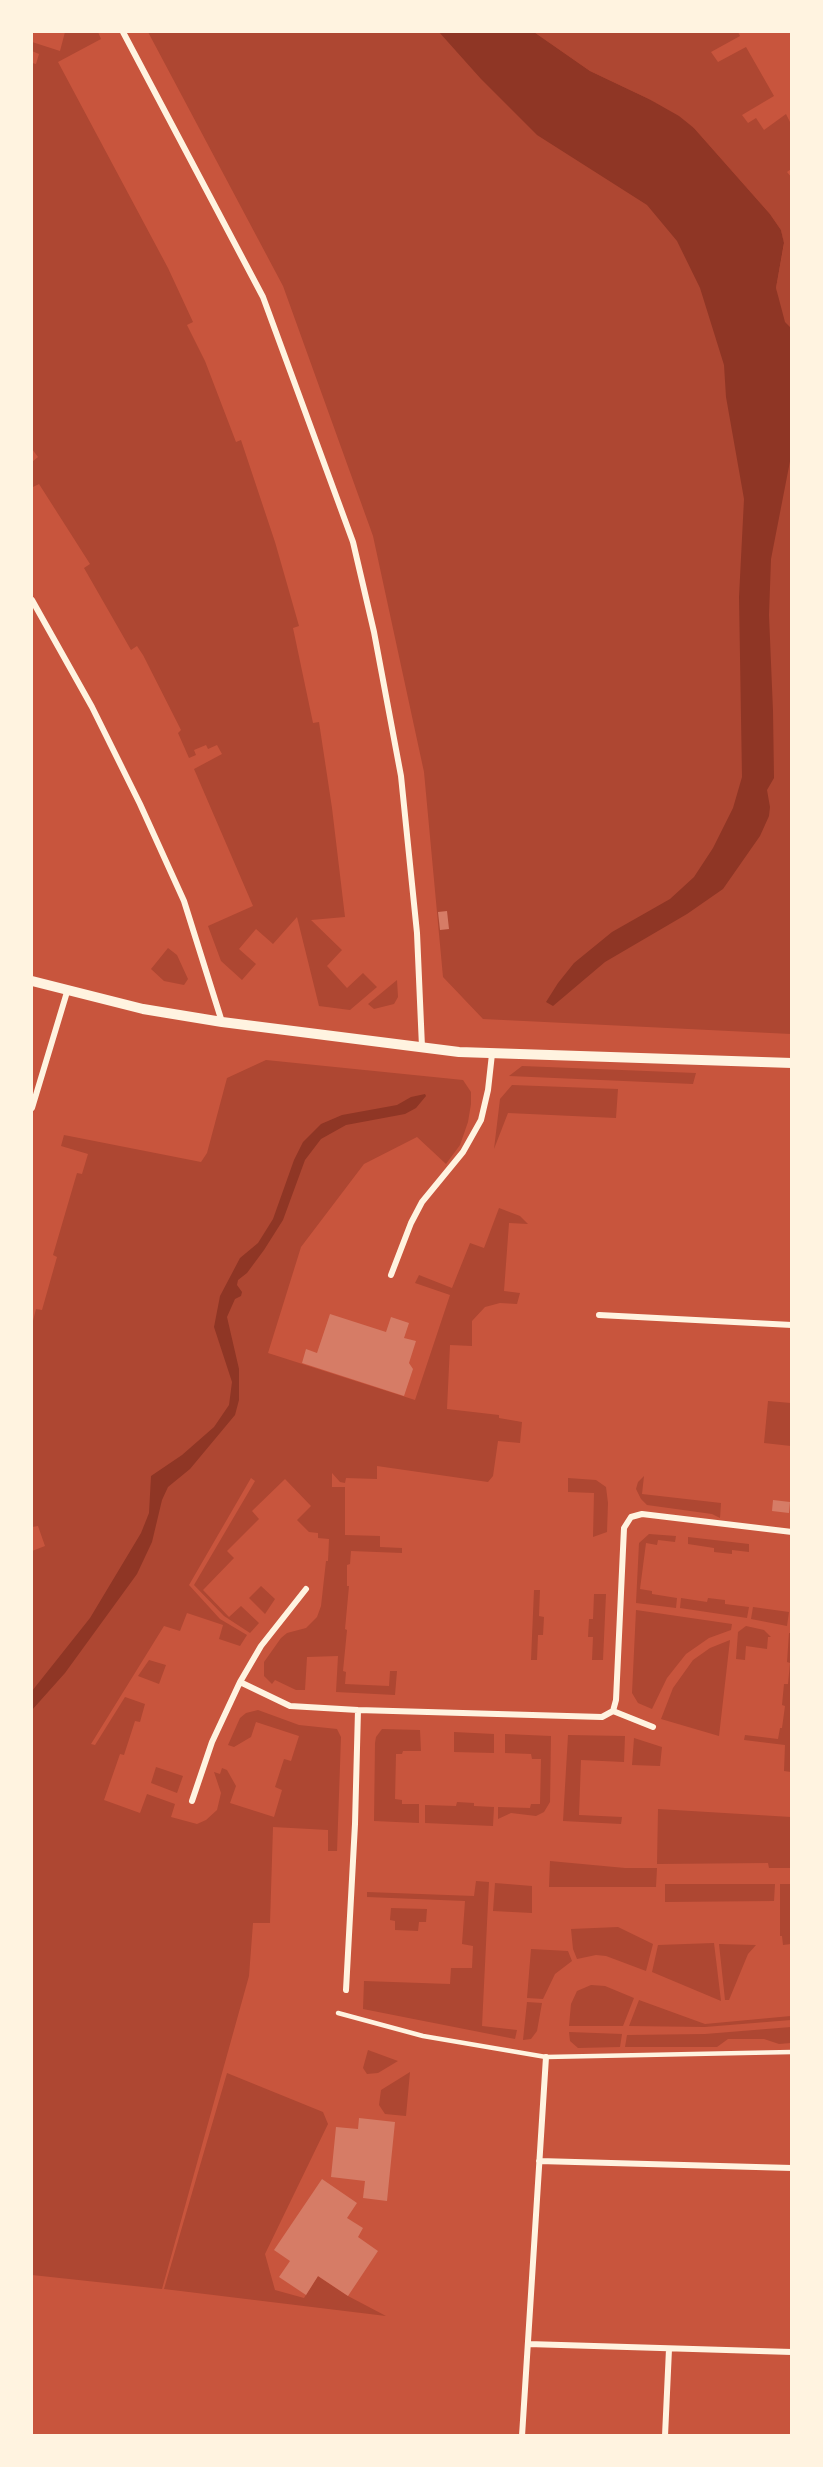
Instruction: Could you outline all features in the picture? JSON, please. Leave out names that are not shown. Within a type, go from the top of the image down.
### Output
[{"type":"street","points":[[123,32],[263,297],[353,542],[374,632],[401,776],[417,933],[422,1048]]},
{"type":"street","points":[[32,600],[92,707],[184,902],[222,1022]]},
{"type":"street","points":[[32,981],[67,992],[143,1009],[222,1022],[422,1048],[492,1054],[792,1063]]},
{"type":"street","points":[[32,1108],[67,992]]},
{"type":"street","points":[[391,1275],[422,1202],[463,1152],[481,1120],[488,1090],[492,1054]]},
{"type":"street","points":[[599,1315],[792,1325]]},
{"type":"street","points":[[240,1682],[290,1706],[602,1717],[613,1711],[616,1700],[624,1528],[631,1517],[642,1514],[792,1532]]},
{"type":"street","points":[[192,1800],[212,1742],[240,1682],[261,1646],[306,1589]]},
{"type":"street","points":[[346,1990],[355,1824],[358,1710]]},
{"type":"street","points":[[613,1711],[653,1727]]},
{"type":"street","points":[[522,2436],[546,2057]]},
{"type":"street","points":[[539,2161],[792,2168]]},
{"type":"street","points":[[528,2344],[792,2352]]},
{"type":"street","points":[[665,2436],[669,2349]]},
{"type":"lane","points":[[338,2013],[423,2036],[546,2057],[792,2052]]},
{"type":"shaded area","points":[[65,32],[98,32],[101,39],[58,62],[168,268],[193,322],[187,325],[205,361],[236,442],[241,440],[275,542],[299,626],[293,628],[313,723],[319,722],[345,917],[311,920],[342,950],[327,966],[347,988],[363,973],[377,987],[350,1010],[319,1006],[297,917],[273,944],[256,929],[239,949],[256,964],[242,980],[221,961],[208,926],[253,906],[194,769],[222,754],[217,745],[208,749],[206,745],[194,750],[196,755],[189,758],[178,733],[181,730],[143,655],[137,646],[131,650],[84,568],[90,564],[39,484],[32,486],[32,462],[38,457],[32,449],[32,63],[36,64],[39,54],[32,51],[32,42],[60,51]]},
{"type":"shaded area","points":[[148,32],[484,32],[779,304],[776,288],[784,244],[781,230],[770,214],[694,128],[649,99],[590,71],[534,32],[738,32],[740,36],[711,52],[718,62],[746,47],[774,96],[742,115],[748,123],[756,118],[764,130],[786,114],[791,124],[791,169],[787,172],[792,178],[791,1034],[483,1019],[443,977],[424,772],[373,536],[283,286]]},
{"type":"shaded area","points":[[439,32],[534,32],[590,71],[679,116],[694,128],[770,214],[781,230],[784,243],[776,288],[785,322],[791,328],[792,451],[771,559],[769,615],[774,778],[767,790],[769,816],[760,836],[723,889],[687,914],[605,962],[553,1006],[546,1002],[574,963],[612,932],[670,899],[694,877],[713,848],[733,808],[742,777],[739,597],[744,499],[726,397],[724,365],[700,288],[677,241],[647,205],[537,135],[481,79]]},
{"type":"shaded area","points":[[168,948],[177,955],[188,979],[184,985],[164,981],[151,969]]},
{"type":"shaded area","points":[[397,980],[398,997],[394,1004],[374,1009],[368,1004]]},
{"type":"shaded area","points":[[266,1060],[463,1080],[471,1092],[468,1122],[460,1145],[446,1164],[417,1137],[364,1164],[301,1247],[268,1353],[415,1400],[450,1295],[415,1283],[419,1275],[452,1288],[470,1243],[484,1248],[499,1208],[520,1216],[528,1224],[509,1223],[504,1291],[520,1293],[517,1304],[500,1303],[485,1307],[472,1321],[472,1346],[450,1345],[447,1409],[499,1415],[499,1418],[522,1422],[520,1443],[498,1441],[493,1476],[488,1482],[377,1466],[377,1479],[346,1478],[345,1483],[340,1482],[332,1473],[332,1487],[345,1487],[345,1535],[380,1536],[380,1547],[402,1548],[402,1553],[351,1551],[350,1564],[347,1565],[347,1586],[349,1586],[343,1671],[346,1672],[345,1684],[389,1686],[390,1671],[397,1671],[395,1695],[336,1692],[338,1656],[307,1657],[305,1690],[296,1690],[275,1680],[272,1684],[264,1676],[264,1662],[281,1638],[287,1633],[306,1628],[317,1617],[321,1606],[326,1561],[328,1561],[329,1539],[318,1538],[318,1533],[309,1532],[297,1520],[311,1506],[285,1479],[252,1511],[259,1519],[227,1551],[234,1558],[203,1590],[229,1617],[241,1606],[259,1623],[250,1633],[224,1616],[194,1585],[255,1481],[251,1478],[189,1585],[220,1619],[247,1635],[240,1646],[219,1639],[223,1625],[187,1613],[180,1631],[164,1626],[91,1744],[95,1745],[125,1697],[145,1704],[140,1722],[135,1721],[124,1755],[120,1754],[104,1800],[140,1813],[147,1794],[175,1804],[171,1817],[197,1824],[206,1820],[217,1810],[221,1793],[214,1772],[220,1774],[222,1768],[227,1770],[236,1786],[230,1803],[274,1817],[282,1790],[275,1787],[284,1759],[291,1761],[299,1736],[256,1722],[251,1737],[234,1747],[228,1745],[240,1718],[246,1713],[258,1710],[299,1725],[337,1729],[341,1737],[337,1851],[328,1851],[328,1830],[273,1827],[270,1923],[253,1923],[249,1976],[162,2289],[32,2275],[32,1551],[45,1546],[38,1526],[32,1527],[32,1325],[36,1309],[42,1310],[57,1257],[53,1255],[77,1173],[82,1174],[88,1154],[61,1146],[64,1135],[201,1162],[207,1153],[227,1078]]},
{"type":"shaded area","points":[[522,1066],[696,1073],[693,1084],[509,1076]]},
{"type":"shaded area","points":[[512,1085],[618,1089],[616,1118],[508,1113],[494,1149],[500,1099]]},
{"type":"shaded area","points":[[425,1094],[426,1096],[416,1108],[405,1114],[346,1125],[321,1139],[305,1160],[283,1220],[247,1273],[238,1280],[237,1285],[242,1292],[241,1296],[235,1299],[227,1317],[239,1369],[239,1400],[235,1415],[190,1469],[168,1487],[162,1500],[152,1542],[137,1574],[65,1673],[32,1710],[32,1691],[90,1618],[141,1533],[149,1513],[151,1476],[182,1455],[214,1427],[229,1405],[232,1382],[214,1327],[220,1296],[240,1258],[258,1243],[273,1219],[294,1160],[303,1142],[321,1124],[342,1115],[397,1105],[411,1097]]},
{"type":"shaded area","points":[[768,1401],[791,1403],[791,1446],[764,1443]]},
{"type":"shaded area","points":[[644,1476],[642,1494],[721,1503],[720,1518],[712,1514],[647,1505],[636,1489],[638,1482]]},
{"type":"shaded area","points":[[568,1478],[596,1480],[606,1487],[607,1532],[593,1537],[594,1493],[568,1492]]},
{"type":"shaded area","points":[[649,1534],[676,1536],[675,1542],[658,1540],[657,1545],[646,1543],[640,1589],[652,1591],[652,1594],[677,1598],[676,1608],[636,1603],[639,1543]]},
{"type":"shaded area","points":[[688,1537],[749,1544],[749,1552],[732,1550],[732,1554],[714,1552],[714,1548],[688,1544]]},
{"type":"shaded area","points":[[261,1586],[275,1599],[265,1614],[249,1598]]},
{"type":"shaded area","points":[[534,1590],[540,1590],[539,1616],[544,1617],[543,1635],[538,1635],[537,1660],[531,1660]]},
{"type":"shaded area","points":[[594,1594],[606,1594],[603,1660],[592,1660],[593,1637],[588,1637],[589,1619],[593,1619]]},
{"type":"shaded area","points":[[681,1598],[707,1602],[708,1598],[725,1600],[725,1604],[749,1607],[747,1618],[680,1608]]},
{"type":"shaded area","points":[[753,1607],[789,1612],[787,1626],[751,1619]]},
{"type":"shaded area","points":[[636,1610],[732,1624],[731,1630],[709,1638],[686,1654],[667,1678],[652,1709],[638,1703],[632,1693]]},
{"type":"shaded area","points":[[746,1626],[764,1630],[771,1637],[768,1637],[767,1649],[746,1646],[745,1660],[736,1659],[738,1632]]},
{"type":"shaded area","points":[[789,1633],[792,1633],[791,1772],[784,1771],[785,1745],[744,1740],[745,1735],[778,1739],[785,1706],[782,1705],[784,1684],[788,1684]]},
{"type":"shaded area","points":[[730,1640],[719,1736],[661,1719],[673,1688],[693,1660],[710,1648]]},
{"type":"shaded area","points":[[149,1660],[166,1665],[159,1684],[138,1676]]},
{"type":"shaded area","points":[[382,1729],[420,1730],[421,1751],[403,1751],[402,1754],[396,1754],[395,1799],[402,1800],[402,1804],[419,1804],[419,1823],[374,1821],[375,1743]]},
{"type":"shaded area","points":[[454,1732],[494,1734],[494,1753],[454,1752]]},
{"type":"shaded area","points":[[505,1734],[551,1736],[550,1802],[544,1812],[536,1816],[511,1813],[498,1819],[498,1807],[530,1808],[531,1804],[540,1804],[541,1759],[532,1759],[531,1754],[505,1753]]},
{"type":"shaded area","points":[[568,1735],[625,1736],[624,1762],[581,1760],[579,1815],[622,1817],[621,1824],[563,1821]]},
{"type":"shaded area","points":[[634,1738],[662,1747],[660,1766],[632,1765]]},
{"type":"shaded area","points":[[156,1767],[183,1776],[177,1793],[151,1783]]},
{"type":"shaded area","points":[[457,1802],[494,1807],[493,1826],[425,1823],[425,1805],[456,1806]]},
{"type":"shaded area","points":[[658,1809],[791,1817],[791,1868],[769,1868],[768,1863],[657,1864]]},
{"type":"shaded area","points":[[550,1861],[625,1868],[657,1868],[656,1887],[549,1887]]},
{"type":"shaded area","points":[[476,1881],[489,1882],[482,2026],[517,2030],[515,2039],[363,2009],[364,1981],[450,1984],[451,1968],[472,1968],[473,1946],[462,1944],[465,1901],[367,1897],[367,1892],[474,1896]]},
{"type":"shaded area","points":[[495,1883],[532,1886],[532,1913],[493,1911]]},
{"type":"shaded area","points":[[665,1884],[775,1884],[774,1901],[665,1902]]},
{"type":"shaded area","points":[[780,1884],[791,1884],[791,1944],[783,1945],[782,1936],[780,1936]]},
{"type":"shaded area","points":[[391,1908],[427,1909],[426,1922],[419,1922],[418,1931],[395,1930],[395,1921],[390,1920]]},
{"type":"shaded area","points":[[618,1927],[653,1944],[646,1971],[606,1956],[596,1955],[577,1959],[573,1949],[571,1929]]},
{"type":"shaded area","points":[[714,1943],[721,2001],[652,1972],[658,1945]]},
{"type":"shaded area","points":[[719,1944],[756,1945],[748,1954],[729,2000],[725,2000]]},
{"type":"shaded area","points":[[531,1949],[568,1951],[572,1961],[555,1974],[543,1999],[527,1998]]},
{"type":"shaded area","points":[[591,1985],[605,1986],[634,1998],[623,2026],[569,2026],[571,2004],[577,1991]]},
{"type":"shaded area","points":[[639,2000],[705,2024],[791,2016],[791,2020],[705,2027],[629,2026]]},
{"type":"shaded area","points":[[527,2002],[542,2003],[537,2031],[531,2039],[523,2040]]},
{"type":"shaded area","points":[[791,2027],[791,2043],[779,2044],[764,2039],[728,2039],[717,2047],[625,2047],[627,2035],[705,2034]]},
{"type":"shaded area","points":[[569,2032],[622,2034],[620,2047],[578,2048],[570,2041]]},
{"type":"shaded area","points":[[368,2050],[398,2061],[378,2073],[367,2074],[363,2068]]},
{"type":"shaded area","points":[[410,2072],[406,2116],[385,2114],[379,2105],[381,2090]]},
{"type":"shaded area","points":[[227,2073],[323,2112],[328,2124],[265,2254],[275,2290],[304,2298],[318,2276],[348,2296],[386,2316],[164,2289]]},
{"type":"building","points":[[447,911],[449,929],[440,930],[438,912]]},
{"type":"building","points":[[330,1314],[386,1332],[391,1317],[409,1323],[404,1338],[416,1341],[409,1363],[413,1369],[404,1396],[302,1363],[306,1349],[317,1353]]},
{"type":"building","points":[[773,1500],[790,1502],[789,1513],[772,1511]]},
{"type":"building","points":[[359,2118],[395,2122],[387,2201],[363,2198],[365,2181],[331,2177],[336,2127],[358,2129]]},
{"type":"building","points":[[322,2179],[357,2203],[347,2218],[363,2228],[358,2237],[378,2251],[348,2296],[318,2276],[306,2295],[279,2277],[290,2261],[274,2250]]}]
